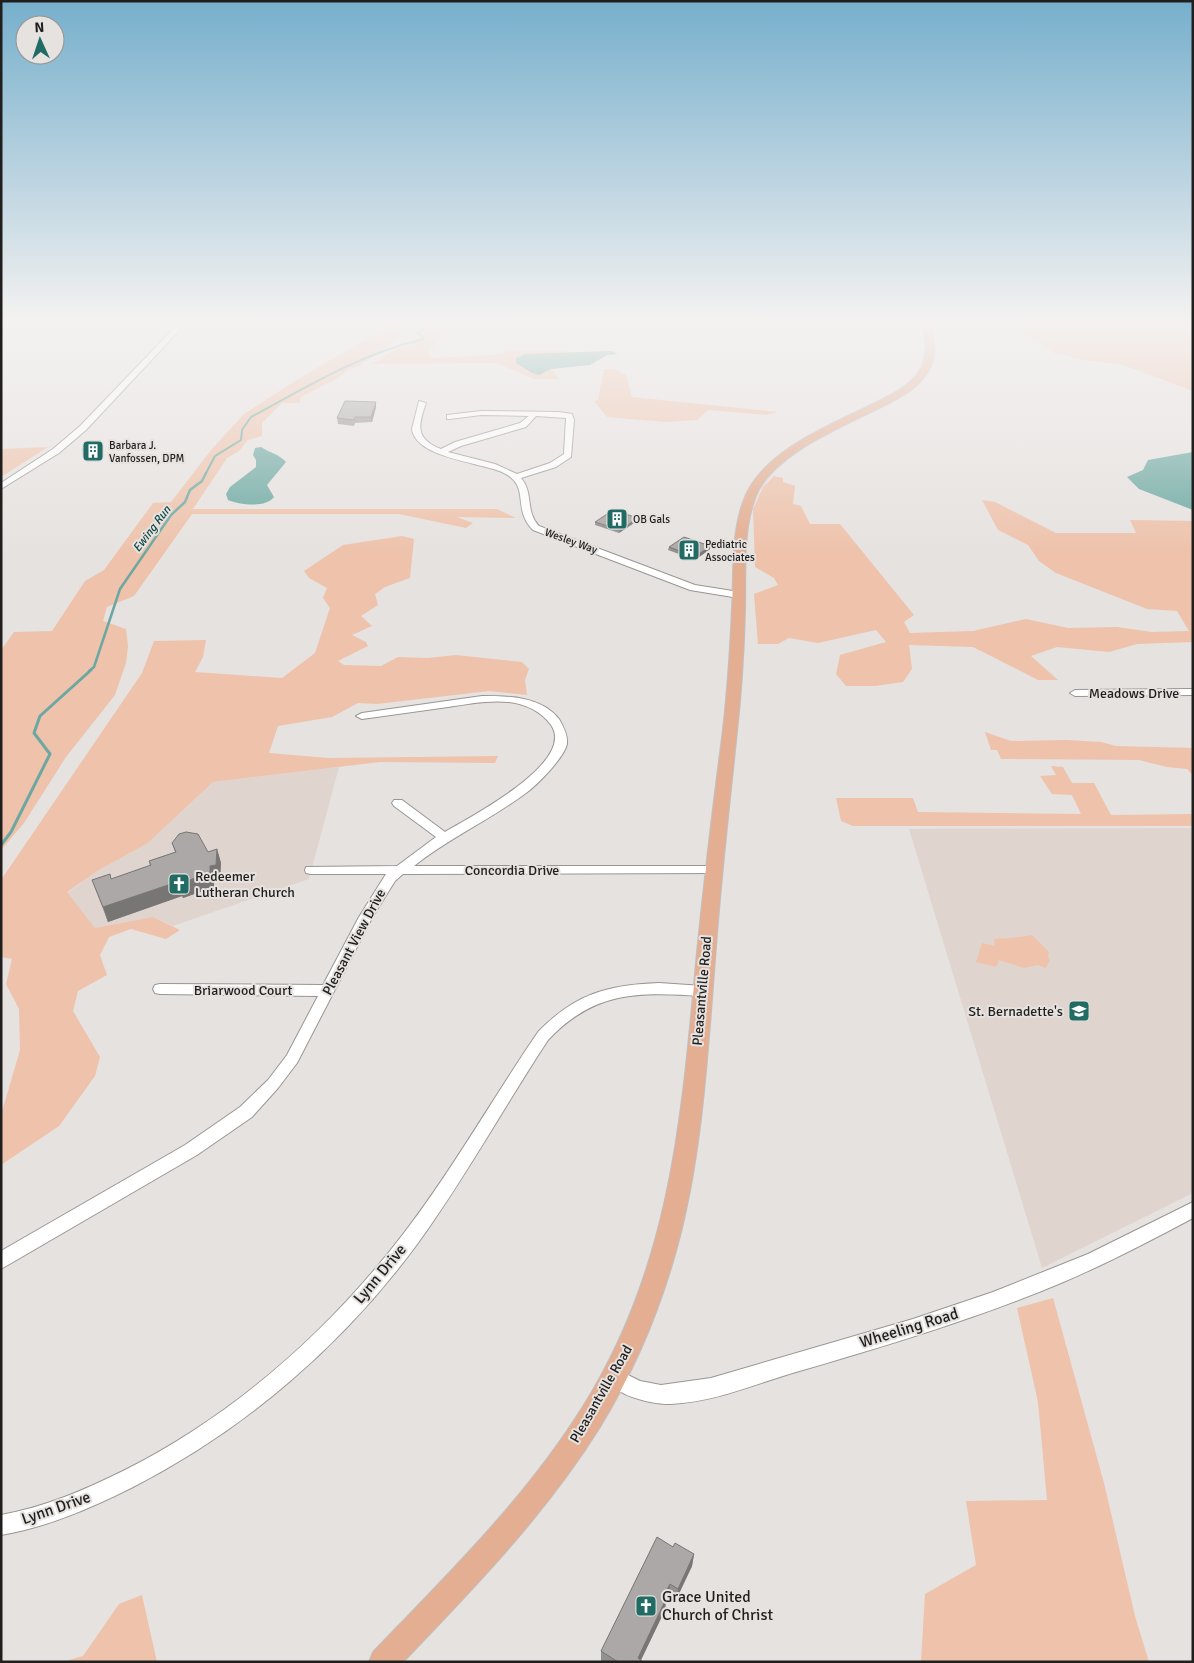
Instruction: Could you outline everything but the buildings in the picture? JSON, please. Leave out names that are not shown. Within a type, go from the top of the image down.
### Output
[{"type":"main road","name":"Pleasantville Road","points":[[383,1662],[498,1541],[543,1487],[575,1442],[614,1377],[646,1307],[672,1225],[684,1158],[713,870],[733,706],[743,523],[748,499],[756,484],[769,469],[786,455],[890,399]]},
{"type":"street","points":[[1,487],[56,451],[83,428],[111,399]]},
{"type":"street","points":[[422,403],[416,422],[416,432],[422,442],[444,453],[489,464],[514,476],[536,472],[553,465],[568,455],[570,417],[560,414],[533,413],[481,413],[450,417]]},
{"type":"street","points":[[444,453],[523,424],[532,417],[533,413]]},
{"type":"street","name":"Wesley Way","points":[[514,476],[525,489],[525,514],[529,522],[536,528],[698,589],[739,592]]},
{"type":"street","name":"Meadows Drive","points":[[1075,693],[1193,692]]},
{"type":"street","name":"Pleasant View Drive","points":[[1,1261],[198,1146],[246,1112],[273,1084],[303,1042],[327,991],[384,884],[397,871],[444,838],[522,790],[552,760],[561,744],[560,728],[549,714],[531,704],[509,699],[495,698],[362,716]]},
{"type":"street","points":[[398,803],[444,838]]},
{"type":"street","name":"Concordia Drive","points":[[311,870],[713,870]]},
{"type":"street","name":"Lynn Drive","points":[[1,1525],[65,1507],[131,1478],[182,1450],[238,1411],[316,1346],[363,1296],[409,1240],[550,1026],[563,1016],[593,998],[624,990],[657,988],[702,990]]},
{"type":"street","name":"Briarwood Court","points":[[160,989],[327,991]]},
{"type":"street","name":"Wheeling Road","points":[[614,1377],[637,1390],[660,1395],[672,1395],[711,1388],[959,1313],[1010,1295],[1085,1264],[1193,1209]]},
{"type":"shaded area","points":[[268,399],[301,399],[300,403],[282,403],[262,423],[262,436],[248,440],[239,451],[227,458],[193,509],[497,509],[516,518],[457,517],[473,523],[466,528],[399,514],[192,514],[134,596],[107,607],[103,621],[126,629],[128,646],[126,663],[115,695],[66,757],[24,823],[1,850],[1,650],[14,632],[52,631],[85,581],[104,570],[153,503],[171,502],[211,450],[244,414]]},
{"type":"shaded area","points":[[648,399],[778,412],[766,415],[708,410],[697,420],[666,422],[607,417],[594,401]]},
{"type":"shaded area","points":[[48,447],[1,477],[1,449]]},
{"type":"shaded area","points":[[774,476],[783,478],[783,482],[795,486],[793,504],[801,506],[810,524],[840,524],[914,615],[904,622],[910,633],[973,631],[1026,619],[1068,628],[1117,627],[1152,632],[1189,631],[1177,611],[1147,609],[1056,573],[1039,561],[1028,545],[998,530],[982,500],[995,502],[1056,533],[1136,533],[1130,520],[1193,521],[1193,642],[1137,644],[1109,652],[1057,647],[1031,656],[1058,680],[1038,680],[973,647],[909,645],[912,669],[903,682],[875,686],[846,686],[836,674],[840,655],[886,642],[876,630],[818,643],[789,638],[778,644],[758,644],[754,594],[778,585],[774,578],[755,567],[753,509],[763,487]]},
{"type":"shaded area","points":[[402,536],[414,539],[410,578],[385,587],[375,594],[378,605],[361,616],[372,626],[352,635],[366,642],[368,646],[338,661],[344,665],[381,666],[398,657],[427,658],[456,655],[522,662],[529,669],[525,680],[527,695],[489,691],[377,704],[358,703],[332,717],[278,726],[269,753],[329,758],[498,756],[495,763],[380,762],[213,782],[148,843],[99,870],[67,892],[95,928],[153,917],[180,930],[166,939],[131,929],[109,937],[100,955],[107,975],[78,991],[73,1011],[100,1057],[95,1076],[59,1126],[1,1165],[1,1115],[20,1050],[19,1009],[6,984],[12,959],[1,957],[1,880],[142,673],[154,641],[206,640],[203,657],[195,672],[282,678],[315,653],[330,608],[323,598],[327,588],[309,578],[304,571],[343,545]]},
{"type":"shaded area","points":[[985,732],[1011,741],[1066,740],[1101,742],[1116,746],[1193,748],[1193,775],[1187,769],[1167,767],[1139,760],[1001,759],[997,750],[991,750]]},
{"type":"shaded area","points":[[1051,766],[1063,767],[1072,783],[1094,783],[1111,815],[1193,814],[1193,826],[853,826],[841,821],[836,798],[913,798],[918,812],[1081,814],[1072,795],[1052,794],[1040,776],[1056,775]]},
{"type":"shaded area","points":[[339,767],[309,879],[173,926],[153,917],[95,928],[67,893],[99,870],[148,843],[213,782]]},
{"type":"shaded area","name":"St. Bernadette's","points":[[1193,828],[1193,1193],[1042,1268],[909,829]]},
{"type":"shaded area","points":[[1032,935],[1049,952],[1048,957],[1050,960],[1046,968],[1038,965],[1024,968],[999,960],[996,967],[976,962],[982,943],[995,946],[994,939]]},
{"type":"shaded area","points":[[1053,1298],[1104,1483],[1135,1616],[1149,1662],[921,1662],[925,1594],[976,1565],[966,1501],[1047,1500],[1038,1402],[1017,1308]]},
{"type":"shaded area","points":[[142,1595],[157,1662],[62,1662],[83,1656],[119,1604]]},
{"type":"water","points":[[261,447],[286,462],[267,485],[274,497],[265,503],[259,504],[246,504],[228,500],[226,494],[230,487],[256,467],[256,460],[253,455],[255,448]]},
{"type":"water","points":[[1193,452],[1193,510],[1139,489],[1127,477],[1143,470],[1148,460]]},
{"type":"waterway","name":"Ewing Run","points":[[205,475],[215,456],[241,440],[242,430],[251,417],[285,399]]},
{"type":"waterway","name":"Ewing Run","points":[[89,671],[94,667],[120,589],[171,515],[185,502],[190,490],[202,481],[205,475]]},
{"type":"waterway","name":"Ewing Run","points":[[1,845],[11,832],[50,754],[34,733],[40,716],[91,670]]},
{"type":"place","name":"Barbara J. Vanfossen, DPM","points":[[93,451]]},
{"type":"place","name":"OB Gals","points":[[617,519]]},
{"type":"place","name":"Pediatric Associates","points":[[689,550]]},
{"type":"place","name":"Redeemer Lutheran Church","points":[[179,884]]},
{"type":"place","name":"St. Bernadette's","points":[[1079,1011]]},
{"type":"place","name":"Grace United Church of Christ","points":[[646,1606]]}]
